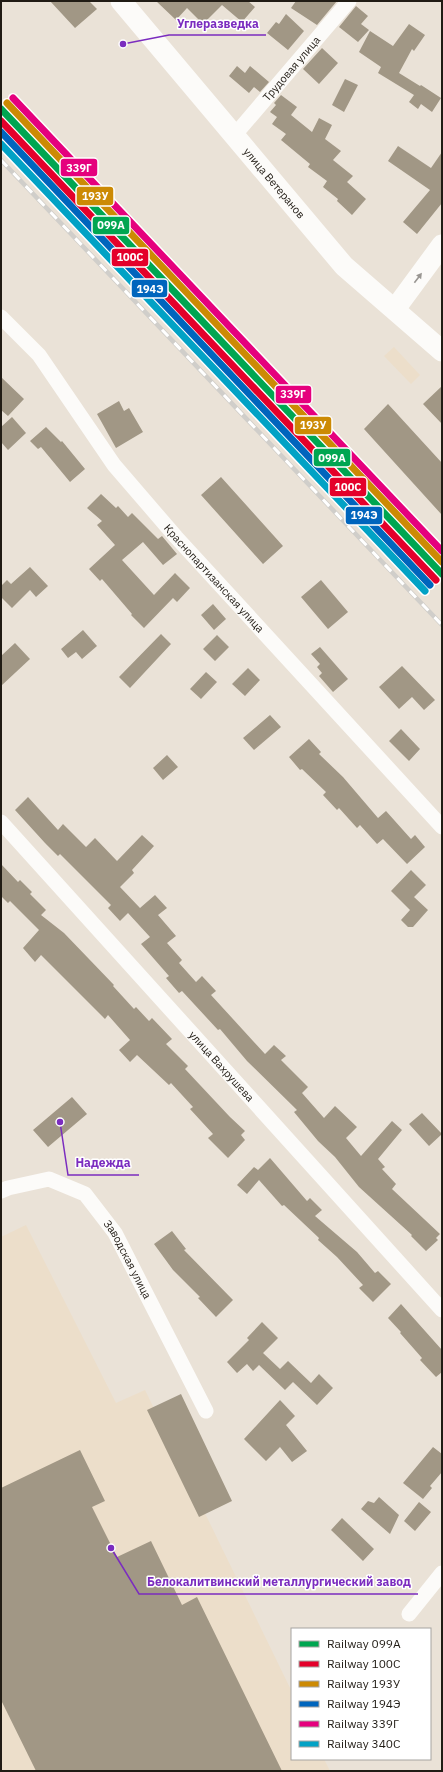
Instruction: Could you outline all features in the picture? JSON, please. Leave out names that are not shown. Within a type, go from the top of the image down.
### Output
[{"type":"main road","name":"улица Ветеранов","points":[[121,1],[233,137],[344,266],[442,351]]},
{"type":"main road","points":[[395,309],[442,245]]},
{"type":"street","name":"Трудовая улица","points":[[233,137],[349,1]]},
{"type":"street","name":"Краснопартизанская улица","points":[[1,317],[39,355],[114,465],[134,489],[176,537],[442,827]]},
{"type":"street","name":"улица Вахрушева","points":[[1,822],[442,1310]]},
{"type":"street","name":"Заводская улица","points":[[3,1186],[49,1179],[84,1194],[115,1233],[206,1411]]},
{"type":"street","points":[[409,1614],[442,1573]]},
{"type":"shaded area","points":[[394,347],[420,375],[411,384],[384,356]]},
{"type":"shaded area","points":[[26,1225],[116,1403],[145,1390],[291,1690],[291,1760],[324,1760],[330,1771],[1,1771],[1,1237]]},
{"type":"building","points":[[50,1],[89,1],[97,9],[75,28]]},
{"type":"building","points":[[156,1],[248,1],[255,7],[242,22],[222,5],[203,24],[187,8],[176,20]]},
{"type":"building","points":[[296,1],[337,1],[317,25],[291,8]]},
{"type":"building","points":[[356,6],[368,16],[361,24],[369,30],[358,42],[339,27]]},
{"type":"building","points":[[286,14],[304,31],[288,50],[267,33],[276,22],[279,24]]},
{"type":"building","points":[[409,24],[425,35],[414,51],[412,49],[399,73],[441,98],[432,112],[421,104],[418,109],[409,102],[414,95],[378,73],[381,67],[359,52],[370,31],[393,46]]},
{"type":"building","points":[[322,48],[338,63],[319,84],[303,69]]},
{"type":"building","points":[[237,66],[245,73],[250,66],[269,82],[260,92],[254,87],[249,93],[229,76]]},
{"type":"building","points":[[345,79],[358,85],[344,112],[332,105]]},
{"type":"building","points":[[281,95],[297,107],[291,115],[312,132],[319,118],[332,125],[325,139],[341,151],[333,160],[353,176],[347,182],[366,199],[352,215],[337,201],[338,199],[323,187],[327,181],[308,167],[310,164],[281,140],[286,134],[272,124],[277,117],[270,112],[276,105],[274,103]]},
{"type":"building","points":[[398,146],[431,168],[442,152],[442,203],[417,234],[403,222],[430,190],[388,161]]},
{"type":"building","points":[[1,377],[24,399],[8,416],[1,410]]},
{"type":"building","points":[[442,386],[442,424],[423,404]]},
{"type":"building","points":[[119,401],[124,411],[129,408],[143,432],[116,448],[97,414]]},
{"type":"building","points":[[388,404],[442,463],[442,515],[364,429]]},
{"type":"building","points":[[12,417],[26,433],[8,450],[1,442],[1,427]]},
{"type":"building","points":[[46,427],[61,442],[62,441],[85,469],[70,482],[41,447],[38,449],[30,441]]},
{"type":"building","points":[[221,477],[283,546],[263,564],[201,495]]},
{"type":"building","points":[[101,494],[116,508],[118,506],[128,517],[132,513],[158,539],[162,536],[177,554],[163,565],[143,542],[122,560],[154,595],[175,573],[190,588],[177,602],[173,598],[144,628],[131,615],[132,614],[102,579],[100,581],[89,569],[115,545],[97,525],[102,521],[87,508]]},
{"type":"building","points":[[30,567],[48,586],[36,597],[30,590],[12,608],[1,597],[1,586],[7,580],[11,584]]},
{"type":"building","points":[[321,580],[348,612],[328,629],[301,597]]},
{"type":"building","points":[[213,604],[226,619],[214,630],[201,615]]},
{"type":"building","points":[[83,630],[97,646],[82,659],[76,652],[68,658],[61,649]]},
{"type":"building","points":[[161,634],[171,644],[130,688],[119,677]]},
{"type":"building","points":[[217,635],[229,647],[215,661],[203,649]]},
{"type":"building","points":[[15,643],[30,659],[1,686],[1,656]]},
{"type":"building","points":[[320,647],[348,679],[333,692],[319,676],[322,673],[317,667],[320,664],[311,654]]},
{"type":"building","points":[[402,666],[435,700],[424,710],[412,697],[399,709],[379,687]]},
{"type":"building","points":[[248,668],[260,680],[245,696],[232,684]]},
{"type":"building","points":[[206,672],[217,682],[201,699],[190,689]]},
{"type":"building","points":[[270,715],[281,727],[254,750],[243,738]]},
{"type":"building","points":[[401,729],[420,749],[409,761],[389,741]]},
{"type":"building","points":[[309,739],[321,752],[319,754],[343,777],[378,818],[386,811],[411,839],[415,835],[425,847],[407,864],[383,839],[377,844],[360,825],[357,828],[339,808],[337,810],[323,795],[326,792],[302,769],[300,770],[289,757]]},
{"type":"building","points":[[167,755],[178,767],[163,780],[153,768]]},
{"type":"building","points":[[28,797],[58,830],[63,824],[86,847],[95,838],[117,861],[142,835],[154,846],[132,870],[134,873],[120,887],[140,908],[155,895],[167,908],[158,915],[176,936],[167,943],[182,960],[179,963],[196,982],[202,976],[216,991],[211,995],[265,1054],[274,1045],[286,1056],[281,1060],[308,1087],[302,1093],[324,1118],[335,1106],[357,1127],[346,1138],[361,1156],[392,1121],[402,1130],[378,1159],[385,1167],[382,1169],[396,1184],[392,1189],[440,1234],[436,1238],[438,1240],[426,1251],[411,1236],[412,1235],[359,1187],[335,1157],[318,1141],[294,1112],[297,1110],[247,1061],[220,1029],[218,1030],[182,991],[179,993],[166,978],[169,976],[141,944],[150,937],[128,913],[120,921],[108,908],[111,905],[60,854],[58,856],[15,810]]},
{"type":"building","points":[[1,864],[18,882],[20,880],[32,892],[30,894],[46,910],[41,915],[64,933],[114,985],[113,986],[134,1009],[136,1007],[149,1021],[152,1018],[172,1039],[166,1044],[188,1066],[185,1069],[245,1131],[241,1135],[245,1140],[228,1158],[208,1138],[213,1134],[190,1109],[193,1107],[171,1083],[169,1085],[137,1055],[130,1062],[119,1050],[130,1040],[108,1015],[105,1019],[41,955],[35,962],[23,948],[39,930],[10,901],[8,903],[1,896]]},
{"type":"building","points":[[411,870],[426,885],[414,897],[428,910],[413,927],[408,927],[401,920],[410,910],[391,891]]},
{"type":"building","points":[[72,1097],[87,1114],[48,1147],[33,1130]]},
{"type":"building","points":[[422,1113],[442,1134],[429,1146],[409,1124]]},
{"type":"building","points":[[270,1158],[307,1201],[310,1198],[322,1210],[315,1216],[357,1252],[375,1273],[378,1271],[391,1284],[373,1302],[359,1288],[363,1285],[337,1257],[284,1205],[282,1206],[259,1180],[247,1194],[237,1185],[254,1167],[258,1170]]},
{"type":"building","points":[[172,1231],[186,1249],[184,1250],[233,1300],[216,1317],[198,1298],[200,1297],[173,1270],[154,1244]]},
{"type":"building","points":[[401,1304],[442,1350],[442,1372],[436,1377],[420,1360],[422,1358],[388,1318]]},
{"type":"building","points":[[262,1322],[278,1338],[263,1353],[280,1369],[288,1361],[311,1383],[319,1374],[333,1388],[317,1405],[293,1382],[285,1390],[259,1365],[253,1371],[247,1364],[237,1373],[227,1362],[249,1340],[247,1338]]},
{"type":"building","points":[[181,1394],[232,1501],[199,1517],[147,1410]]},
{"type":"building","points":[[280,1400],[295,1416],[286,1425],[307,1451],[292,1462],[280,1447],[266,1461],[244,1439]]},
{"type":"building","points":[[433,1447],[442,1454],[442,1472],[430,1486],[432,1488],[423,1499],[403,1483]]},
{"type":"building","points":[[80,1450],[105,1501],[92,1507],[117,1557],[151,1541],[182,1605],[197,1597],[282,1771],[36,1771],[1,1700],[1,1488]]},
{"type":"building","points":[[379,1497],[399,1515],[390,1534],[361,1509],[368,1501],[374,1503]]},
{"type":"building","points":[[419,1502],[431,1512],[415,1531],[404,1521]]},
{"type":"building","points":[[342,1518],[374,1549],[363,1561],[331,1530]]},
{"type":"railway","points":[[1,160],[442,625]]},
{"type":"rail line","name":"339Г","points":[[13,98],[442,551]]},
{"type":"rail line","name":"193У","points":[[7,103],[442,562]]},
{"type":"rail line","name":"099А","points":[[1,109],[442,574]]},
{"type":"rail line","name":"100C","points":[[1,121],[436,580]]},
{"type":"rail line","name":"194Э","points":[[1,132],[430,585]]},
{"type":"rail line","name":"340С","points":[[1,144],[425,591]]},
{"type":"place","name":"Углеразведка","points":[[123,44]]},
{"type":"place","name":"Надежда","points":[[60,1122]]},
{"type":"place","name":"Белокалитвинский металлургический завод","points":[[111,1548]]}]
